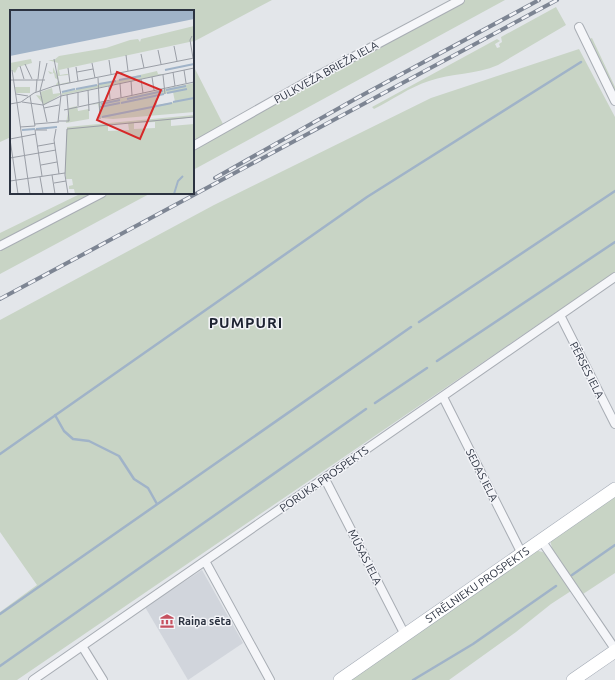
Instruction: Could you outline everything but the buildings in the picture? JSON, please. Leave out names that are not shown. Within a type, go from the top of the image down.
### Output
[{"type":"main road","name":"STRĒLNIEKU PROSPEKTS","points":[[340,680],[615,489]]},
{"type":"main road","points":[[573,680],[615,650]]},
{"type":"street","name":"PULKVEŽA BRIEŽA IELA","points":[[194,145],[308,81],[460,0]]},
{"type":"street","points":[[580,27],[615,101]]},
{"type":"street","points":[[0,246],[100,194]]},
{"type":"street","name":"PORUKA PROSPEKTS","points":[[33,680],[615,277]]},
{"type":"street","name":"PĒRSES IELA","points":[[560,315],[615,424]]},
{"type":"street","name":"SEDAS IELA","points":[[443,397],[522,554]]},
{"type":"street","name":"MŪSAS IELA","points":[[325,479],[405,635]]},
{"type":"street","points":[[541,540],[615,650]]},
{"type":"street","points":[[205,561],[270,680]]},
{"type":"street","points":[[82,646],[103,680]]},
{"type":"shaded area","name":"Raiņa sēta","points":[[202,570],[243,643],[188,680],[145,607]]},
{"type":"green space","points":[[0,0],[272,0],[194,41],[194,10],[10,10],[10,137],[0,142]]},
{"type":"green space","points":[[453,0],[505,0],[194,169],[194,67],[223,124]]},
{"type":"green space","points":[[556,7],[566,25],[498,65],[481,71],[437,78],[408,90],[374,109],[372,107],[497,39],[500,41],[495,44],[497,48],[500,47],[499,44],[502,42],[501,37]]},
{"type":"green space","points":[[592,38],[615,87],[615,93],[589,39]]},
{"type":"green space","points":[[579,49],[615,117],[615,272],[17,680],[0,680],[0,612],[37,585],[0,532],[0,320],[214,205],[431,98]]},
{"type":"green space","points":[[80,194],[149,194],[0,274],[0,233]]},
{"type":"green space","points":[[615,495],[615,573],[583,594],[553,552],[550,540]]},
{"type":"green space","points":[[534,550],[543,552],[547,556],[571,591],[551,604],[516,632],[449,680],[349,680]]},
{"type":"waterway","points":[[0,454],[367,197],[581,62]]},
{"type":"waterway","points":[[419,322],[615,191]]},
{"type":"waterway","points":[[437,361],[615,242]]},
{"type":"waterway","points":[[0,614],[411,327]]},
{"type":"waterway","points":[[375,403],[427,368]]},
{"type":"waterway","points":[[0,666],[366,409]]},
{"type":"waterway","points":[[55,415],[64,431],[73,439],[89,441],[119,456],[134,479],[148,488],[157,504]]},
{"type":"waterway","points":[[572,575],[615,545]]},
{"type":"waterway","points":[[413,680],[473,644],[556,586]]},
{"type":"railway","points":[[215,178],[357,98],[539,0]]},
{"type":"railway","points":[[0,299],[557,0]]},
{"type":"place","name":"Raiņa sēta","points":[[167,621]]},
{"type":"district","name":"PUMPURI","points":[[246,323]]}]
